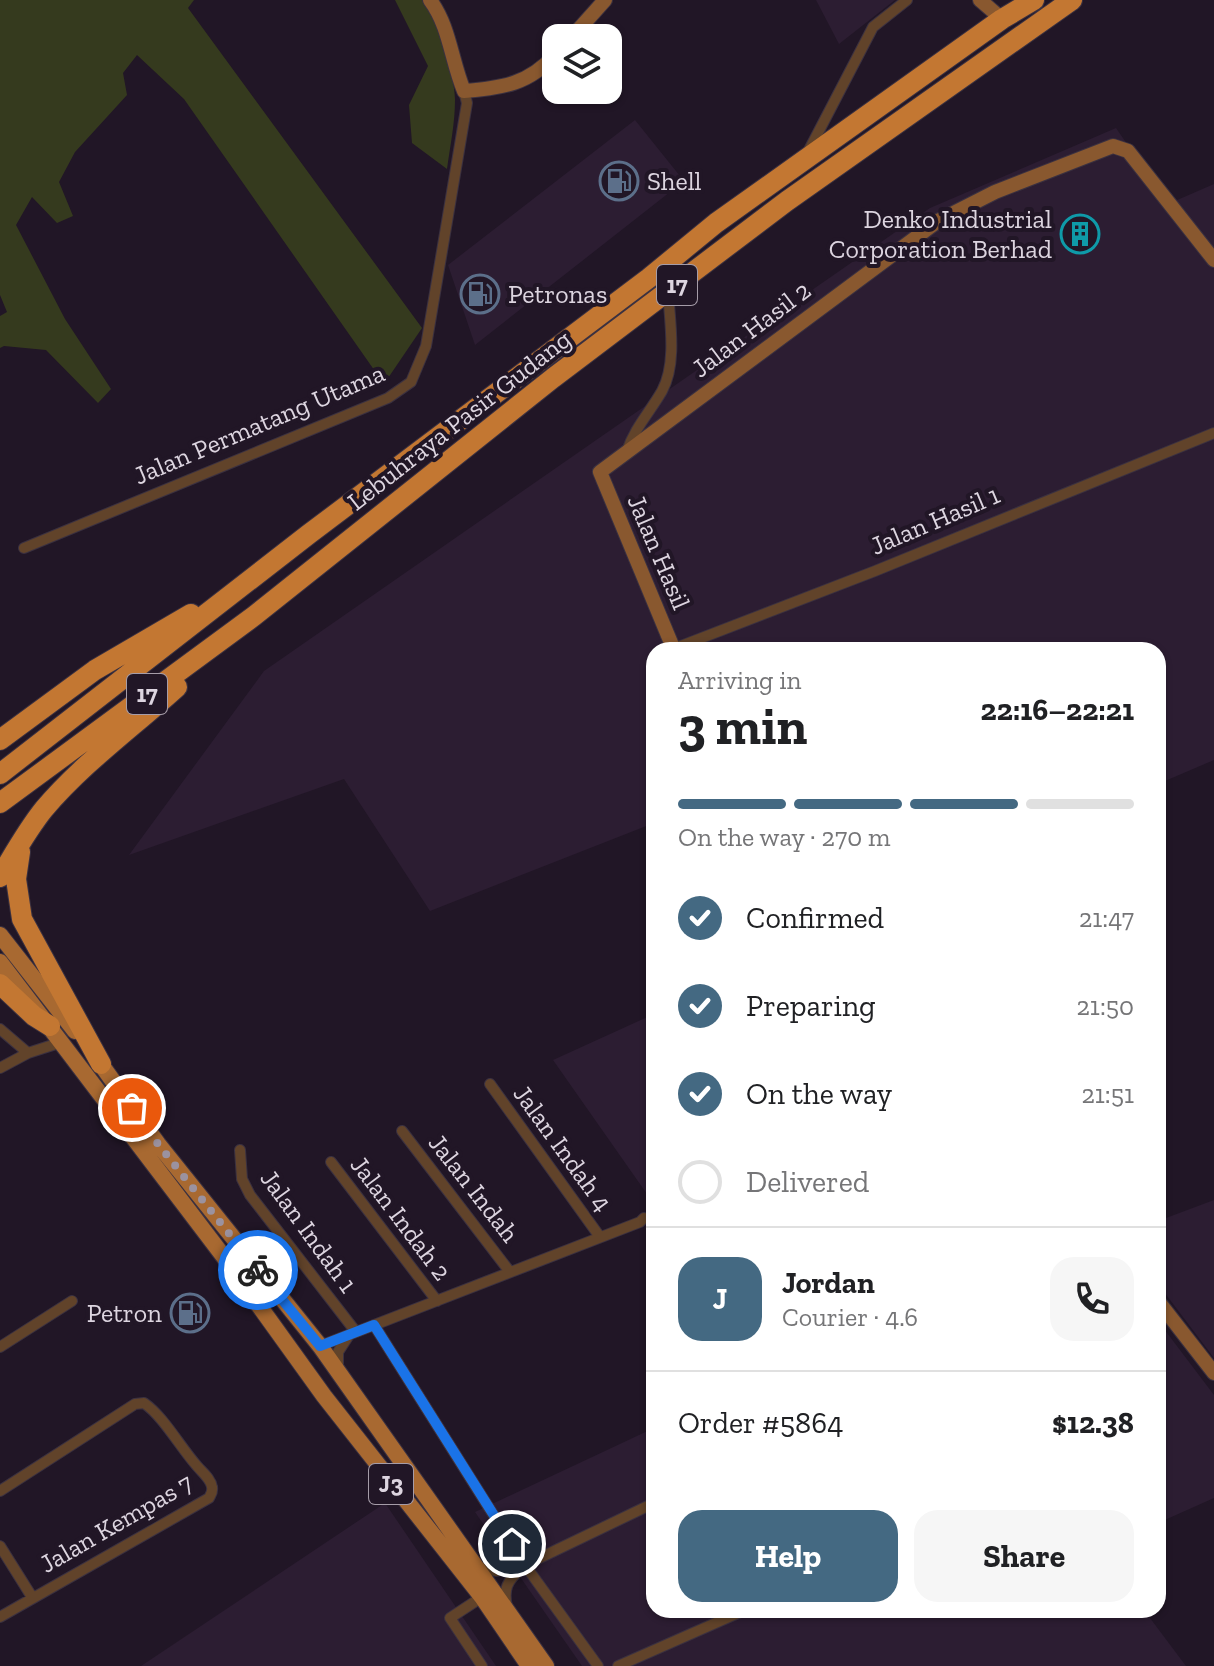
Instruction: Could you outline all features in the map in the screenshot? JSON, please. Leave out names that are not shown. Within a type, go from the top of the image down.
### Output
[{"type":"highway","name":"Lebuhraya Pasir Gudang","points":[[0,774],[451,425],[649,278],[716,223],[1002,19],[1034,0]]},
{"type":"highway","name":"Lebuhraya Pasir Gudang","points":[[0,803],[254,616],[553,378],[787,201],[1072,0]]},
{"type":"highway","points":[[0,740],[95,670],[270,566]]},
{"type":"highway","points":[[0,877],[45,808],[88,765],[254,616]]},
{"type":"highway","points":[[24,836],[16,879],[22,919],[101,1064]]},
{"type":"highway","points":[[0,984],[56,1034]]},
{"type":"main road","name":"J3","points":[[0,935],[101,1064],[158,1144],[320,1346],[546,1666]]},
{"type":"main road","name":"J3","points":[[0,962],[356,1437],[482,1597],[529,1666]]},
{"type":"main road","points":[[320,1346],[316,1358],[318,1373],[346,1415],[356,1437]]},
{"type":"street","name":"Jalan Permatang Utama","points":[[24,548],[388,398],[411,382],[426,346],[467,103],[444,21],[430,0]]},
{"type":"street","points":[[584,24],[605,0]]},
{"type":"street","points":[[804,159],[873,27],[907,0]]},
{"type":"street","points":[[980,0],[1002,19]]},
{"type":"street","points":[[464,91],[521,82],[542,70]]},
{"type":"street","name":"Jalan Hasil 2","points":[[600,472],[938,221],[995,192],[1107,148],[1113,146],[1128,151],[1214,260]]},
{"type":"street","points":[[627,452],[634,430],[664,388],[670,360],[668,292]]},
{"type":"street","name":"Jalan Hasil 1","points":[[694,642],[1214,433]]},
{"type":"street","name":"Jalan Hasil","points":[[600,472],[671,642]]},
{"type":"street","points":[[0,1029],[28,1053]]},
{"type":"street","points":[[0,1068],[56,1034]]},
{"type":"street","name":"Jalan Indah 4","points":[[490,1084],[600,1237]]},
{"type":"street","name":"Jalan Indah","points":[[402,1131],[510,1272]]},
{"type":"street","name":"Jalan Indah 1","points":[[240,1150],[242,1179],[250,1195],[352,1333]]},
{"type":"street","name":"Jalan Indah 2","points":[[331,1162],[437,1301]]},
{"type":"street","name":"Jalan Indah","points":[[320,1346],[644,1218]]},
{"type":"street","points":[[0,1347],[72,1301]]},
{"type":"street","points":[[1166,1311],[1214,1373]]},
{"type":"street","points":[[374,1325],[525,1565],[598,1666]]},
{"type":"street","points":[[338,1371],[338,1352],[352,1333]]},
{"type":"street","name":"Jalan Kempas 7","points":[[0,1491],[135,1404],[144,1403],[152,1408],[212,1485],[209,1498],[0,1617]]},
{"type":"street","points":[[478,1567],[496,1571],[525,1565],[646,1507]]},
{"type":"street","points":[[0,1546],[32,1597]]},
{"type":"street","points":[[508,1612],[504,1593],[506,1584],[525,1565]]},
{"type":"street","points":[[482,1597],[450,1618],[482,1666]]},
{"type":"street","points":[[618,1666],[727,1618]]},
{"type":"shaded area","points":[[816,0],[895,0],[839,44]]},
{"type":"shaded area","points":[[635,120],[684,181],[475,345],[448,265]]},
{"type":"shaded area","points":[[1116,128],[1168,204],[1214,184],[1214,760],[1166,781],[1166,642],[646,642],[646,826],[430,911],[344,779],[129,855],[264,671],[930,208]]},
{"type":"shaded area","points":[[646,1018],[646,1193],[553,1060]]},
{"type":"shaded area","points":[[1214,1200],[1214,1358],[1166,1295],[1166,1218]]},
{"type":"shaded area","points":[[1166,1332],[1214,1395],[1214,1498],[1166,1519]]},
{"type":"shaded area","points":[[646,1432],[646,1618],[1150,1618],[1186,1666],[582,1666],[475,1512]]},
{"type":"shaded area","points":[[385,1503],[496,1666],[141,1666]]},
{"type":"green space","points":[[0,0],[194,0],[188,8],[422,328],[384,384],[184,99],[137,55],[123,73],[127,95],[75,152],[59,182],[73,216],[57,223],[32,197],[16,225],[65,319],[111,389],[98,403],[46,350],[0,348],[0,316],[7,312],[0,295]]},
{"type":"green space","points":[[395,0],[422,0],[444,48],[455,100],[447,169],[412,143],[409,105],[428,66]]},
{"type":"way so far","points":[[132,1108],[258,1270]]},
{"type":"place","name":"Shell","points":[[619,181]]},
{"type":"place","name":"Denko Industrial Corporation Berhad","points":[[1080,234]]},
{"type":"place","name":"Petronas","points":[[480,294]]},
{"type":"place","name":"Petron","points":[[190,1313]]},
{"type":"route","points":[[258,1270],[320,1346],[374,1325],[512,1544]]}]
